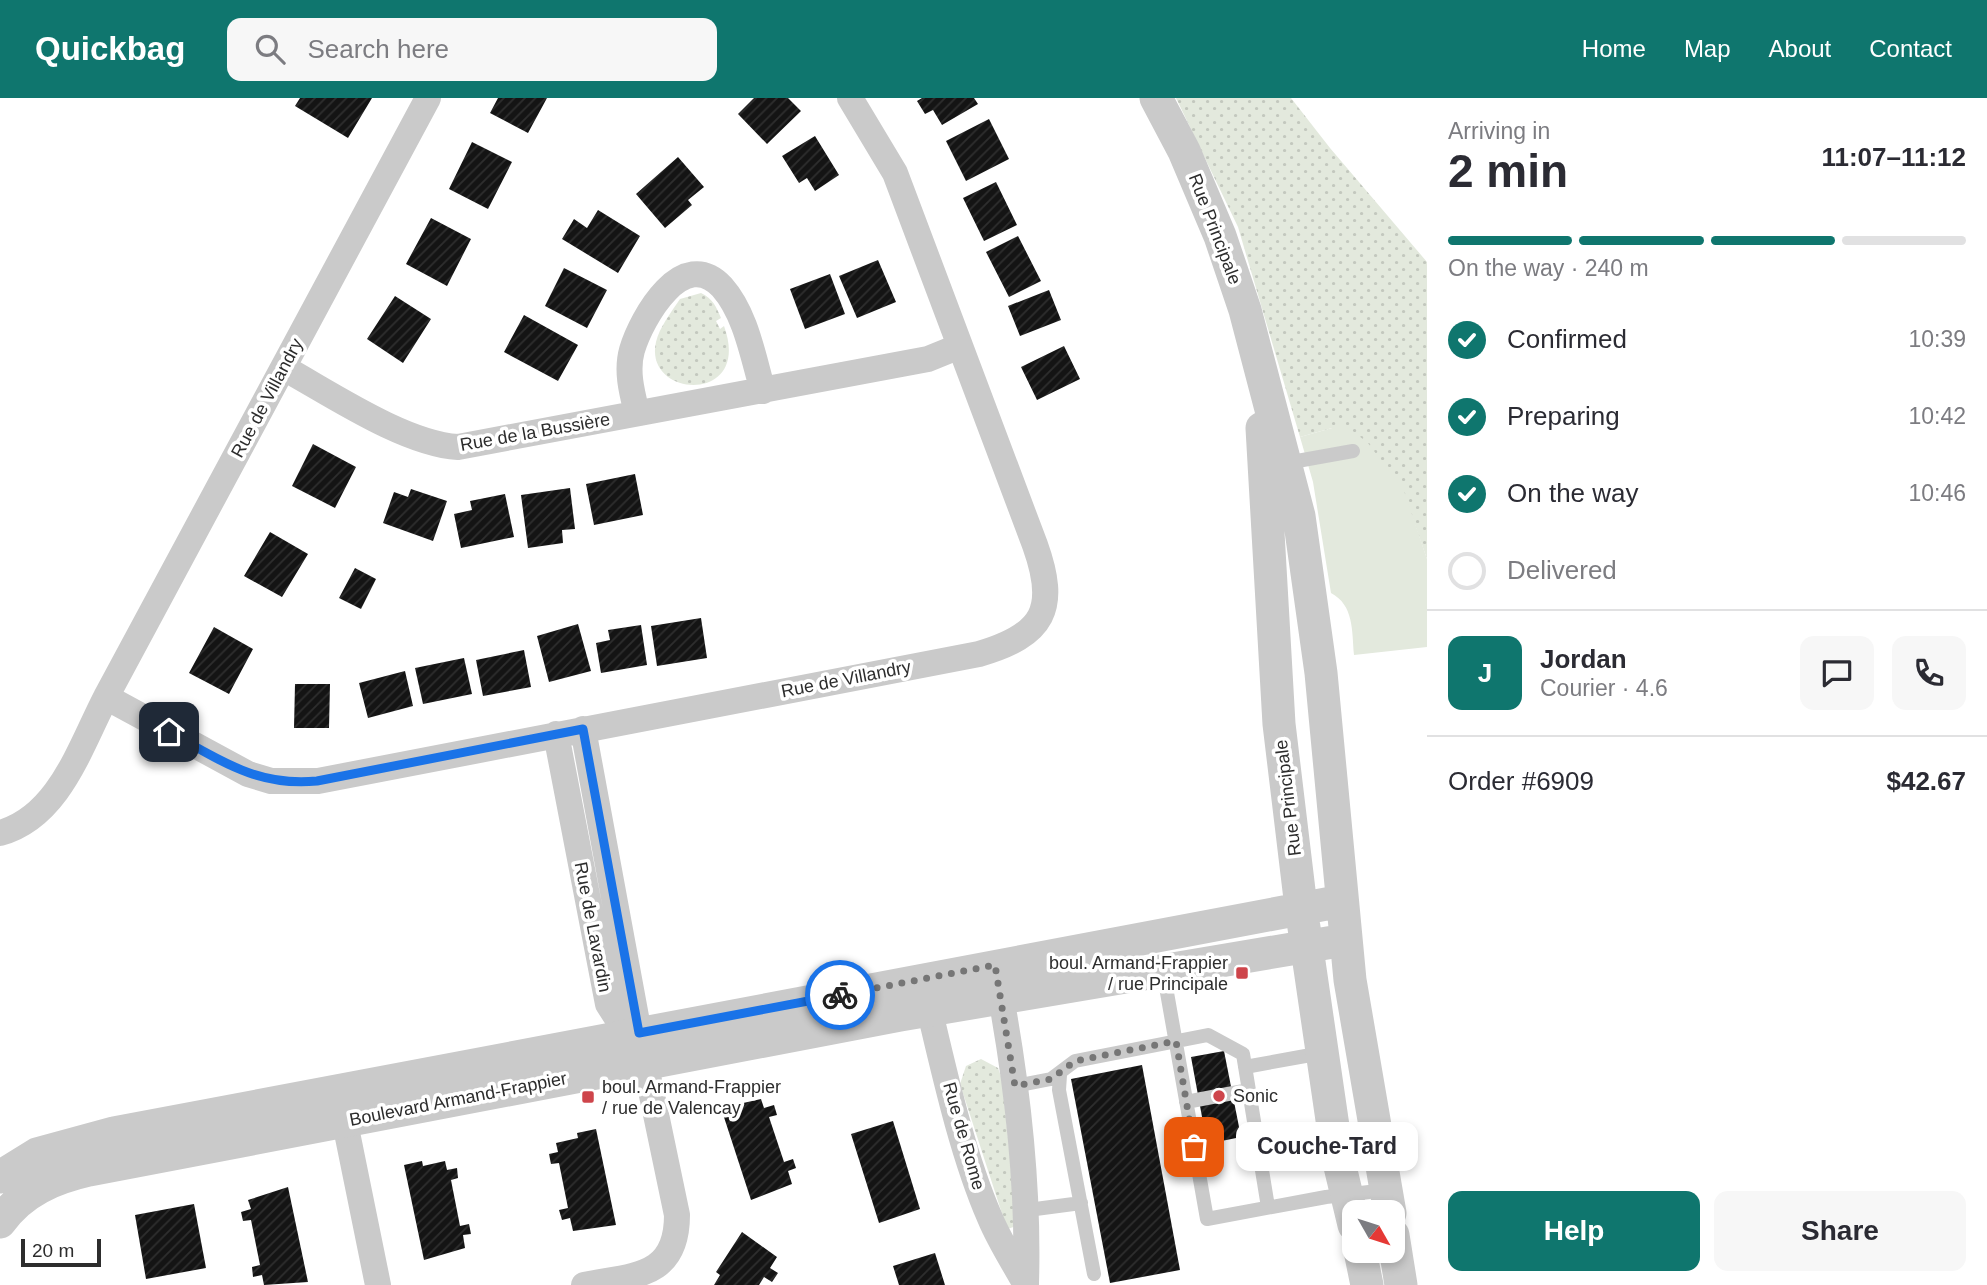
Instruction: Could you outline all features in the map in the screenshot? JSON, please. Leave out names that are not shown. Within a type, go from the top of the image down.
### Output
[{"type":"street","name":"Rue de Villandry","points":[[0,833],[21,826],[47,806],[428,98]]},
{"type":"street","name":"Rue de Villandry","points":[[106,697],[248,774],[285,783],[317,781],[979,654],[1016,641],[1030,631],[1043,613],[1048,597],[1043,566],[895,173],[850,98]]},
{"type":"street","name":"Rue Principale","points":[[1156,98],[1184,151],[1220,236],[1259,366],[1275,466],[1278,710],[1301,907],[1322,1053],[1337,1154],[1348,1200]]},
{"type":"street","points":[[636,413],[630,383],[632,350],[663,292],[677,280],[692,275],[712,279],[736,307],[763,391]]},
{"type":"street","name":"Rue de la Bussière","points":[[284,368],[394,428],[443,446],[470,446],[928,359],[960,346]]},
{"type":"street","name":"Rue Principale","points":[[1275,466],[1300,516],[1312,594],[1342,866],[1345,940],[1388,1200]]},
{"type":"street","name":"Rue de Lavardin","points":[[583,729],[637,1044]]},
{"type":"street","name":"Rue de Lavardin","points":[[556,734],[608,1004],[637,1044]]},
{"type":"street","name":"Boulevard Armand-Frappier","points":[[0,1222],[32,1191],[68,1175],[342,1106],[637,1044],[922,979],[1342,901]]},
{"type":"street","name":"Boulevard Armand-Frappier","points":[[637,1044],[929,1010],[1345,940]]},
{"type":"street","name":"Rue de Rome","points":[[995,965],[1015,1086],[1028,1210],[1026,1285]]},
{"type":"street","name":"Rue de Rome","points":[[922,979],[981,1194],[997,1234],[1026,1285]]},
{"type":"street","points":[[584,1285],[645,1273],[661,1265],[673,1251],[677,1215],[637,1044]]},
{"type":"street","points":[[342,1106],[378,1285]]},
{"type":"street","name":"Boulevard Armand-Frappier","points":[[0,1177],[30,1157],[65,1144],[342,1106]]},
{"type":"street","points":[[1363,1264],[1367,1285]]},
{"type":"street","points":[[1398,1264],[1401,1285]]},
{"type":"lane","points":[[1275,466],[1353,451]]},
{"type":"lane","points":[[1163,970],[1207,1219],[1268,1207],[1342,1210]]},
{"type":"lane","points":[[1015,1086],[1060,1075],[1075,1061],[1208,1035],[1243,1054],[1268,1207]]},
{"type":"lane","points":[[1245,1067],[1322,1053]]},
{"type":"lane","points":[[1060,1075],[1059,1090],[1094,1274]]},
{"type":"lane","points":[[1186,1102],[1249,1090]]},
{"type":"lane","points":[[1028,1210],[1081,1203]]},
{"type":"shaded area","points":[[1176,98],[1291,98],[1427,262],[1427,559],[1403,491],[1332,428],[1300,437],[1238,227]]},
{"type":"shaded area","points":[[701,293],[711,300],[721,318],[716,321],[720,329],[724,326],[729,352],[724,370],[712,381],[696,385],[679,383],[665,375],[656,361],[656,342],[663,325],[680,299]]},
{"type":"shaded area","points":[[1332,428],[1350,429],[1368,443],[1404,491],[1427,559],[1427,647],[1354,655],[1348,612],[1339,598],[1331,593],[1313,482],[1300,437]]},
{"type":"shaded area","points":[[981,1059],[998,1068],[1002,1079],[1017,1226],[1007,1229],[960,1084],[966,1066]]},
{"type":"building","points":[[300,98],[372,98],[348,138],[295,106]]},
{"type":"building","points":[[498,98],[547,98],[528,133],[490,113]]},
{"type":"building","points":[[754,98],[788,98],[801,111],[767,144],[738,114]]},
{"type":"building","points":[[922,98],[974,98],[978,104],[942,125],[933,110],[925,114],[917,101]]},
{"type":"building","points":[[989,119],[1009,159],[966,181],[946,141]]},
{"type":"building","points":[[815,136],[839,175],[815,191],[807,178],[799,183],[782,156]]},
{"type":"building","points":[[472,142],[512,162],[488,209],[449,189]]},
{"type":"building","points":[[678,157],[704,187],[688,200],[692,205],[665,228],[636,194]]},
{"type":"building","points":[[996,182],[1017,225],[984,241],[963,198]]},
{"type":"building","points":[[598,210],[640,236],[618,273],[562,239],[574,219],[587,228]]},
{"type":"building","points":[[431,218],[471,239],[447,286],[406,264]]},
{"type":"building","points":[[1018,236],[1041,281],[1009,297],[986,252]]},
{"type":"building","points":[[878,260],[896,302],[857,318],[839,276]]},
{"type":"building","points":[[564,268],[607,290],[587,328],[545,306]]},
{"type":"building","points":[[830,274],[845,314],[805,329],[790,289]]},
{"type":"building","points":[[1049,290],[1061,320],[1020,336],[1008,306]]},
{"type":"building","points":[[395,296],[431,319],[403,363],[367,339]]},
{"type":"building","points":[[524,315],[578,345],[558,381],[504,352]]},
{"type":"building","points":[[1064,346],[1080,379],[1037,400],[1021,367]]},
{"type":"building","points":[[313,444],[356,467],[335,508],[292,486]]},
{"type":"building","points":[[635,474],[643,515],[594,525],[586,484]]},
{"type":"building","points":[[570,488],[575,529],[562,530],[563,543],[528,548],[521,495]]},
{"type":"building","points":[[411,489],[447,501],[433,541],[383,523],[394,492],[408,497]]},
{"type":"building","points":[[505,494],[514,537],[461,548],[454,514],[472,510],[470,501]]},
{"type":"building","points":[[270,532],[308,554],[282,597],[244,576]]},
{"type":"building","points":[[355,568],[376,579],[361,609],[339,598]]},
{"type":"building","points":[[701,618],[707,658],[657,666],[651,626]]},
{"type":"building","points":[[578,624],[591,671],[549,682],[537,636]]},
{"type":"building","points":[[641,625],[647,665],[601,673],[596,643],[610,640],[608,630]]},
{"type":"building","points":[[214,627],[253,649],[229,694],[189,673]]},
{"type":"building","points":[[524,650],[531,687],[483,696],[476,660]]},
{"type":"building","points":[[464,658],[472,694],[423,704],[415,668]]},
{"type":"building","points":[[405,671],[413,706],[368,718],[359,683]]},
{"type":"building","points":[[295,684],[330,684],[329,728],[294,728]]},
{"type":"building","points":[[1224,1051],[1241,1137],[1207,1144],[1191,1057]]},
{"type":"building","points":[[1142,1065],[1180,1270],[1110,1283],[1071,1079]]},
{"type":"building","points":[[761,1099],[764,1108],[774,1105],[777,1115],[769,1117],[784,1162],[793,1159],[796,1168],[788,1171],[792,1184],[751,1200],[721,1108]]},
{"type":"building","points":[[893,1121],[920,1209],[879,1223],[851,1134]]},
{"type":"building","points":[[596,1129],[616,1225],[573,1231],[570,1218],[562,1220],[559,1210],[568,1208],[559,1163],[551,1164],[549,1154],[558,1152],[556,1143],[578,1138],[577,1133]]},
{"type":"building","points":[[422,1161],[423,1166],[445,1161],[447,1170],[457,1168],[458,1178],[451,1180],[460,1226],[469,1224],[471,1234],[463,1235],[465,1248],[424,1260],[404,1165]]},
{"type":"building","points":[[288,1187],[308,1282],[264,1285],[262,1275],[253,1277],[252,1267],[260,1265],[251,1220],[243,1221],[241,1212],[251,1209],[248,1200]]},
{"type":"building","points":[[194,1204],[206,1268],[146,1279],[135,1215]]},
{"type":"building","points":[[742,1232],[777,1257],[770,1268],[778,1273],[772,1282],[764,1277],[759,1285],[714,1285],[720,1275],[716,1272]]},
{"type":"building","points":[[935,1253],[945,1285],[899,1285],[893,1266]]},
{"type":"way so far","points":[[840,995],[995,965],[1015,1086],[1051,1079],[1060,1075],[1075,1061],[1176,1041],[1194,1147]]},
{"type":"place","name":"boul. Armand-Frappier / rue Principale","points":[[1242,973]]},
{"type":"place","name":"Sonic","points":[[1219,1096]]},
{"type":"place","name":"boul. Armand-Frappier / rue de Valencay","points":[[588,1097]]},
{"type":"place","name":"Couche-Tard","points":[[1194,1147]]},
{"type":"route","points":[[169,732],[248,774],[271,781],[303,783],[583,729],[639,1033],[840,995]]}]
